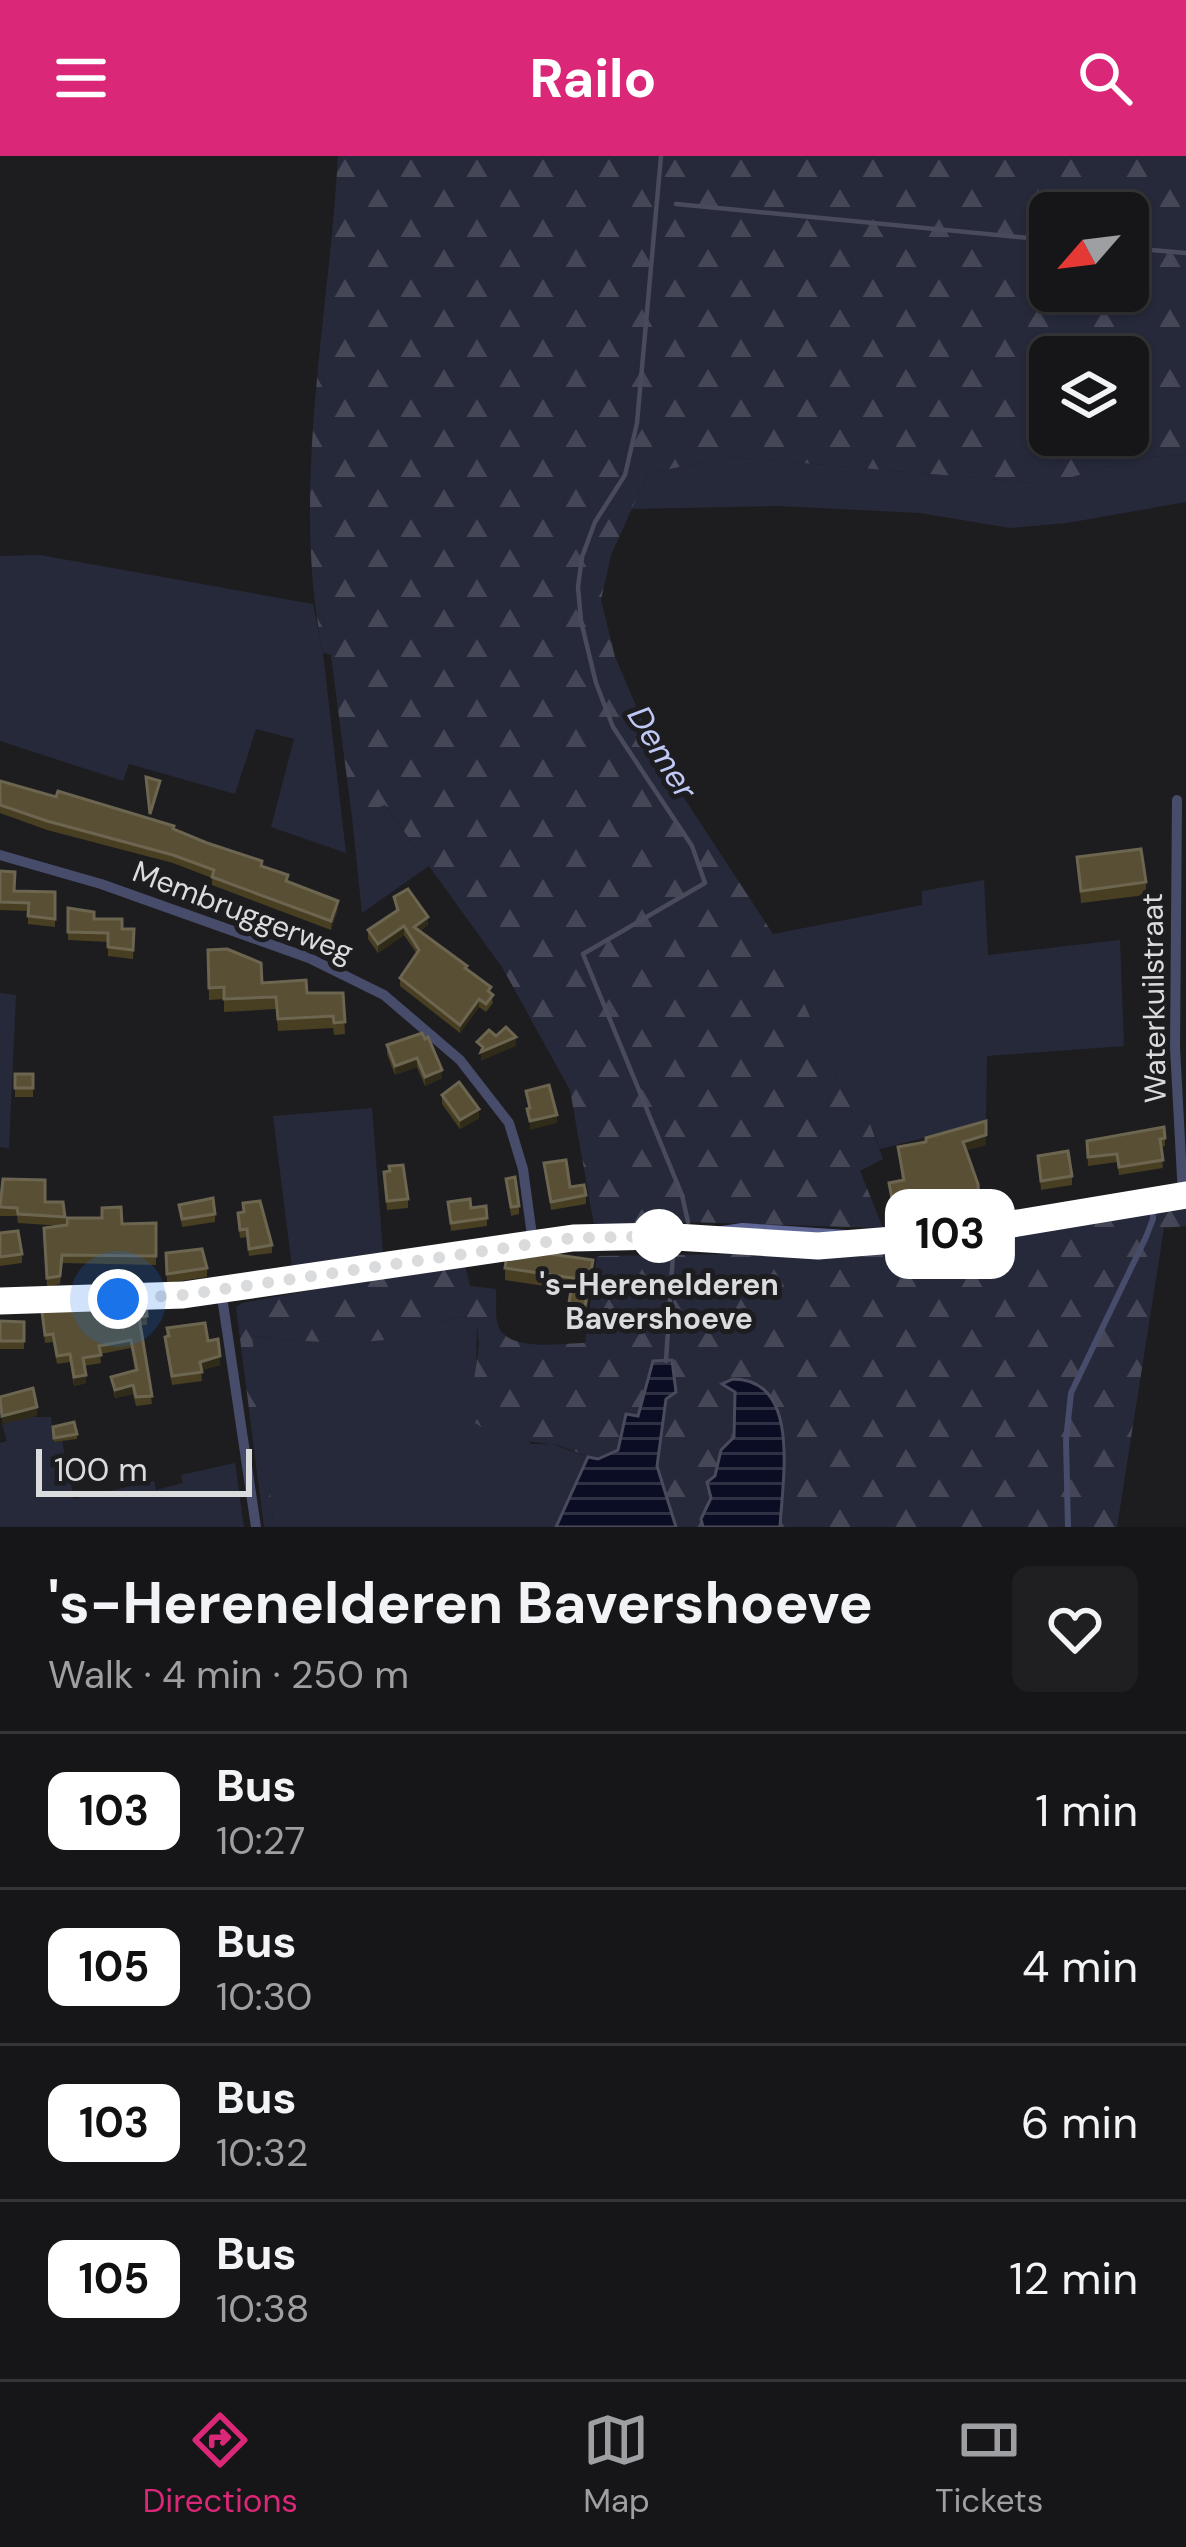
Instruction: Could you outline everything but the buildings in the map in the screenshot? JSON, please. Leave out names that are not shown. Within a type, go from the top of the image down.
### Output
[{"type":"main road","points":[[0,1301],[118,1299],[221,1289],[533,1243],[617,1236],[818,1246],[881,1241],[1185,1196]]},
{"type":"street","name":"Waterkuilstraat","points":[[1177,800],[1175,1048],[1185,1196]]},
{"type":"street","name":"Membruggerweg","points":[[0,855],[101,884],[309,958],[384,995],[460,1060],[509,1123],[523,1169],[533,1243]]},
{"type":"street","points":[[221,1289],[256,1527]]},
{"type":"lane","points":[[1068,1527],[1066,1440],[1071,1393],[1146,1238],[1153,1219],[1152,1201]]},
{"type":"green space","points":[[338,156],[1186,156],[1186,455],[1144,457],[1047,484],[733,457],[648,473],[611,555],[601,600],[615,657],[661,763],[773,934],[858,1124],[869,1121],[883,1159],[860,1171],[883,1228],[688,1222],[594,1225],[570,1090],[502,967],[385,805],[352,817],[331,655],[323,653],[314,591],[310,529],[315,405]]},
{"type":"green space","points":[[1186,455],[1186,502],[1067,523],[1010,528],[920,513],[778,506],[632,509],[648,473],[733,457],[1047,484],[1144,457]]},
{"type":"green space","points":[[40,555],[313,604],[346,853],[271,827],[294,739],[256,729],[235,794],[129,764],[123,781],[0,741],[0,556]]},
{"type":"green space","points":[[384,804],[429,866],[362,913],[352,817]]},
{"type":"green space","points":[[984,880],[988,955],[1120,940],[1124,1046],[987,1056],[986,1122],[880,1149],[869,1121],[858,1124],[773,934],[922,905],[922,891]]},
{"type":"green space","points":[[0,993],[16,995],[9,1148],[0,1147]]},
{"type":"green space","points":[[372,1108],[383,1252],[292,1267],[273,1116]]},
{"type":"green space","points":[[1186,1207],[1186,1226],[1164,1228],[1117,1527],[780,1527],[786,1443],[735,1391],[734,1437],[718,1465],[701,1518],[703,1527],[675,1527],[657,1466],[666,1398],[653,1361],[638,1417],[626,1415],[618,1451],[598,1459],[557,1445],[508,1437],[469,1418],[479,1344],[477,1325],[466,1316],[404,1336],[370,1341],[252,1336],[274,1527],[264,1527],[236,1307],[242,1303],[464,1262],[470,1286],[496,1289],[497,1324],[505,1336],[526,1343],[585,1343],[597,1256],[882,1252]]},
{"type":"green space","points":[[467,1316],[477,1324],[476,1371],[531,1444],[552,1444],[588,1457],[556,1527],[274,1527],[251,1336],[370,1341]]},
{"type":"green space","points":[[51,1417],[54,1442],[62,1441],[74,1499],[154,1481],[156,1490],[183,1483],[181,1475],[235,1463],[244,1527],[0,1527],[0,1443],[7,1441],[2,1424]]},
{"type":"shaded area","points":[[672,1360],[676,1392],[666,1399],[657,1466],[676,1527],[556,1527],[588,1457],[598,1459],[618,1450],[626,1414],[638,1416],[653,1361]]},
{"type":"shaded area","points":[[733,1379],[755,1384],[770,1396],[779,1414],[784,1461],[780,1527],[703,1527],[701,1519],[711,1498],[707,1482],[715,1476],[721,1450],[734,1437],[735,1392],[722,1384]]},
{"type":"waterway","name":"Demer","points":[[661,156],[637,423],[625,475],[595,522],[582,557],[578,587],[596,683],[613,727],[692,846],[705,883],[583,954],[682,1195],[688,1222]]},
{"type":"waterway","points":[[676,204],[1029,238]]},
{"type":"waterway","points":[[1149,250],[1186,253]]},
{"type":"waterway","name":"Demer","points":[[666,1361],[673,1254]]},
{"type":"bus line","name":"103","points":[[0,1301],[183,1295],[573,1238],[660,1236],[818,1246],[881,1241],[946,1235],[1186,1195]]},
{"type":"place","name":"'s-Herenelderen Bavershoeve","points":[[659,1236]]},
{"type":"route","points":[[118,1299],[183,1295],[573,1238],[659,1236]]}]
